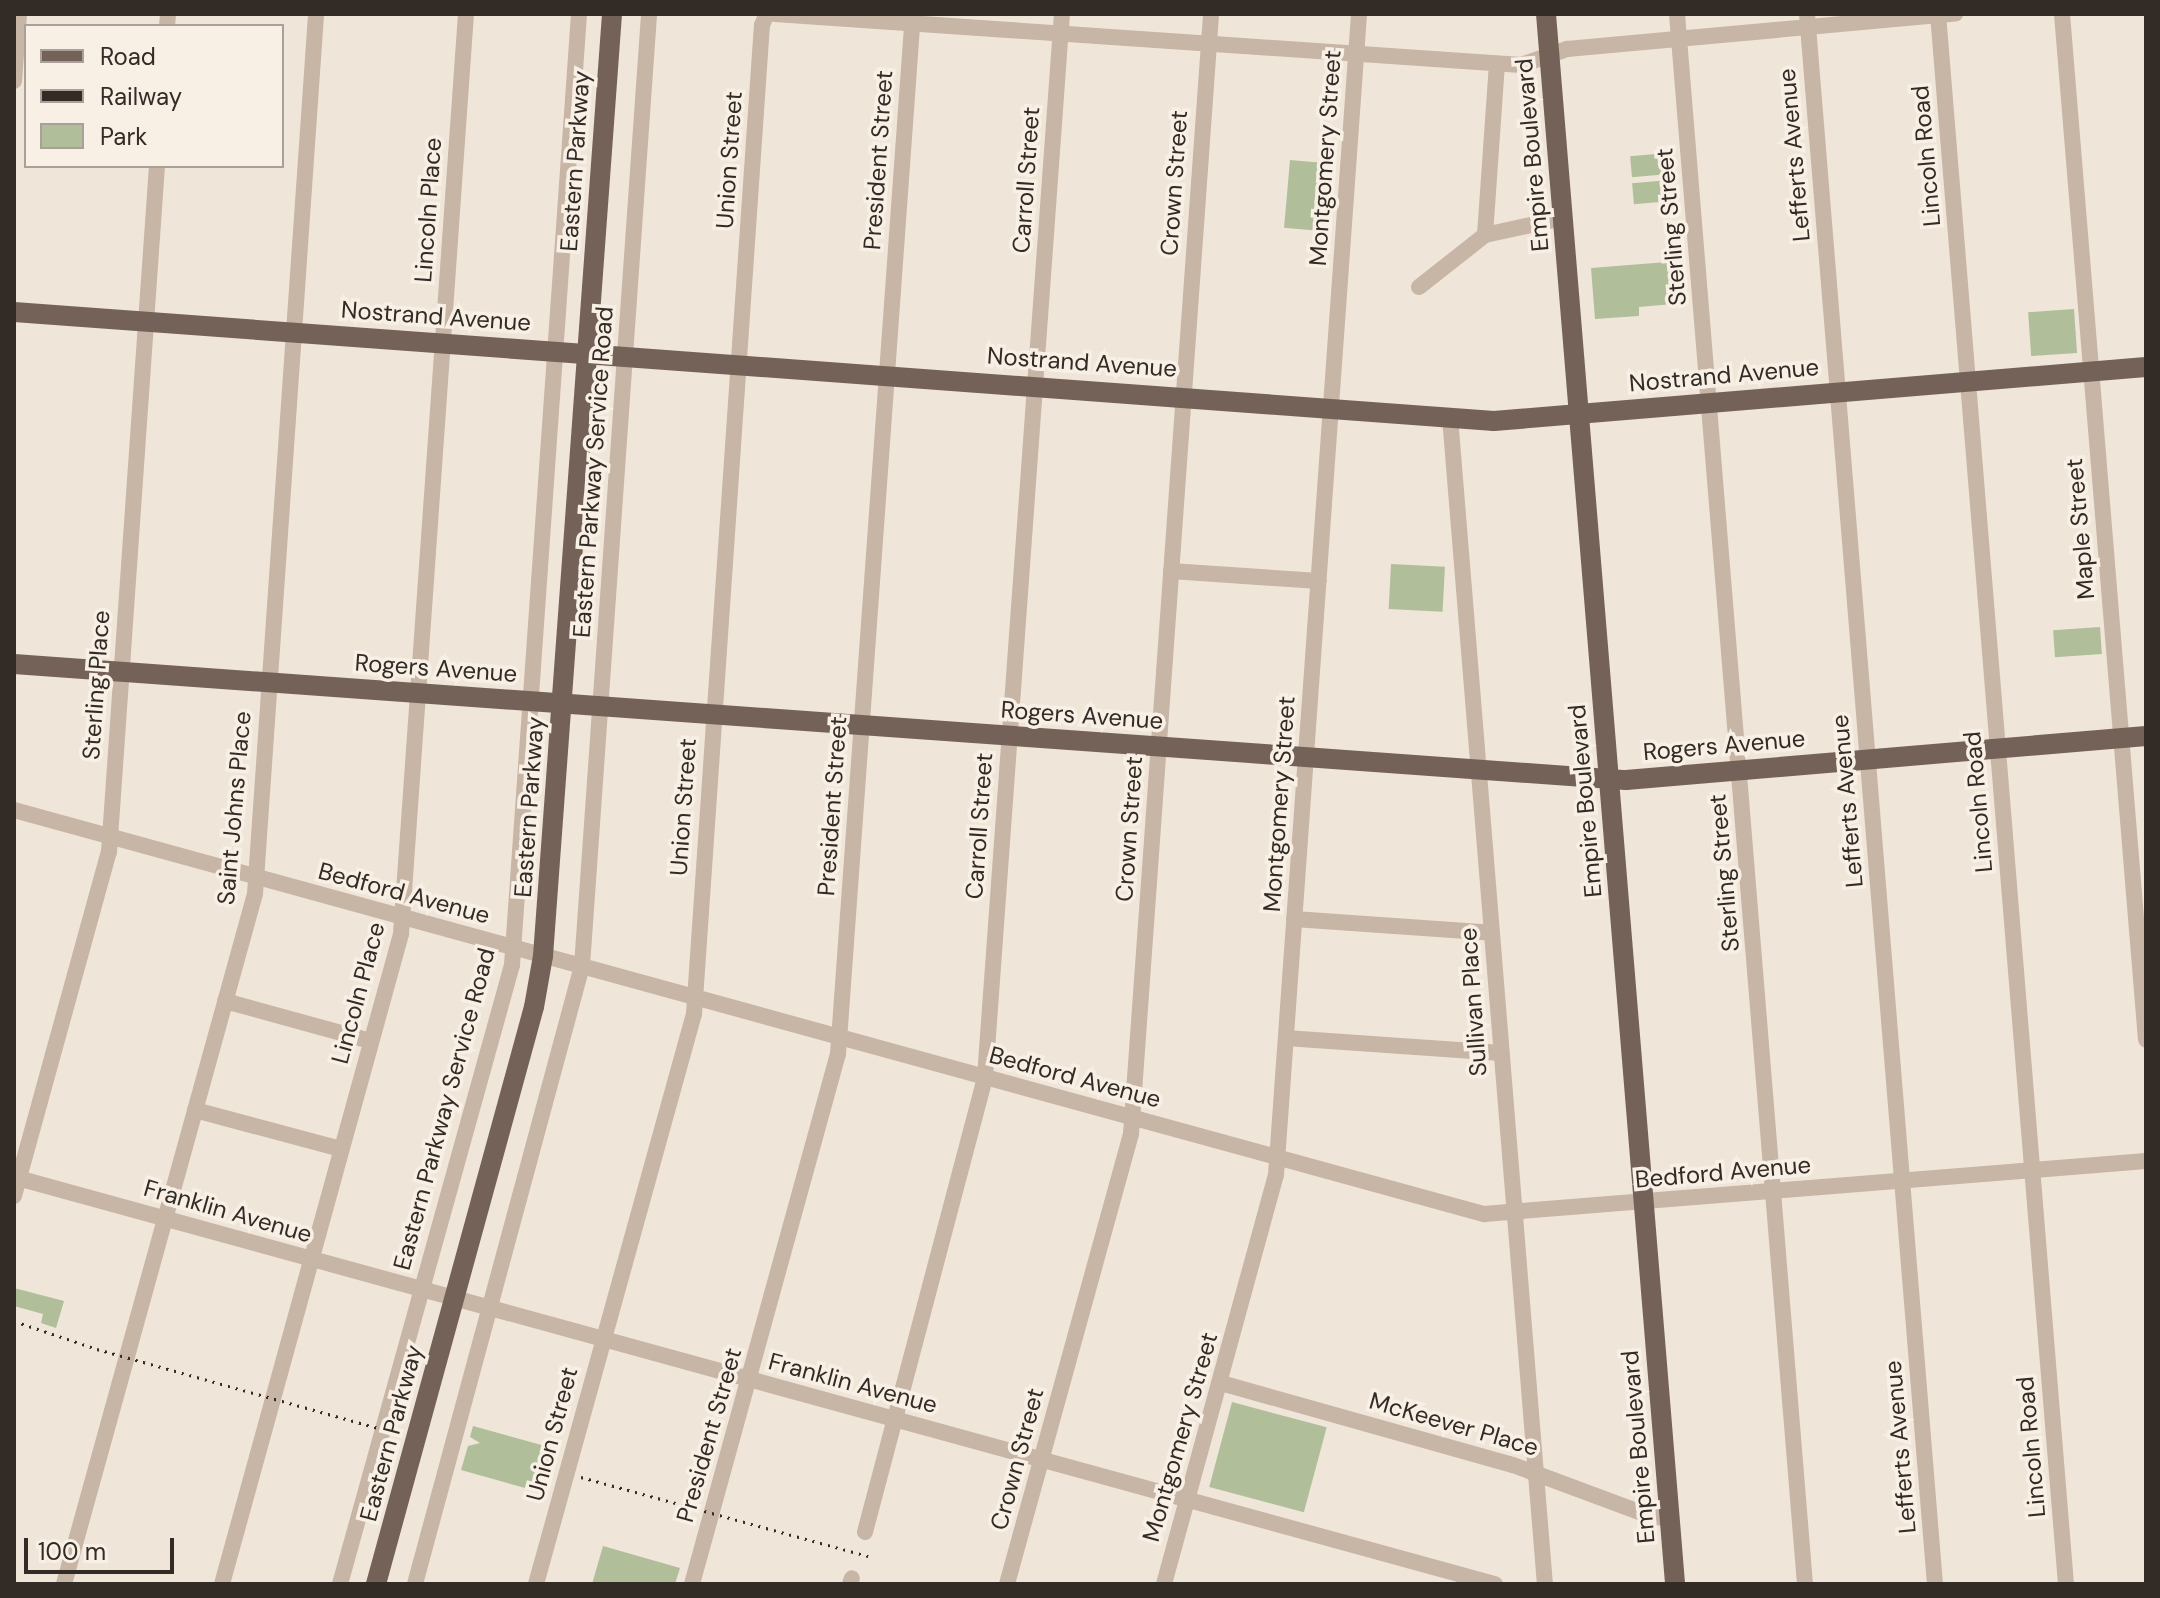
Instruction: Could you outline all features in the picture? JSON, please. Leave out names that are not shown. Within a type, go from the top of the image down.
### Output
[{"type":"main road","name":"Eastern Parkway","points":[[376,1584],[534,1007],[543,956],[612,14]]},
{"type":"main road","name":"Empire Boulevard","points":[[1546,14],[1675,1584]]},
{"type":"main road","name":"Nostrand Avenue","points":[[14,312],[1183,395],[1494,421],[2146,367]]},
{"type":"main road","name":"Rogers Avenue","points":[[14,664],[1609,779],[2146,736]]},
{"type":"street","points":[[14,81],[19,14]]},
{"type":"street","name":"Saint Johns Place","points":[[64,1584],[225,1001],[256,877],[316,14]]},
{"type":"street","name":"Lincoln Place","points":[[222,1584],[402,917],[466,14]]},
{"type":"street","name":"Eastern Parkway Service Road","points":[[340,1584],[513,948],[579,14]]},
{"type":"street","name":"Eastern Parkway Service Road","points":[[415,1584],[582,966],[649,14]]},
{"type":"street","name":"Union Street","points":[[536,1584],[694,998],[762,25],[767,14]]},
{"type":"street","points":[[775,14],[912,19],[1060,35],[1533,65],[1567,49],[1807,20],[1944,14]]},
{"type":"street","name":"Carroll Street","points":[[865,1532],[985,1077],[1062,14]]},
{"type":"street","name":"Crown Street","points":[[1007,1584],[1132,1118],[1211,14]]},
{"type":"street","name":"Montgomery Street","points":[[1164,1584],[1221,1383],[1278,1158],[1359,14]]},
{"type":"street","name":"Sterling Street","points":[[1677,14],[1805,1584]]},
{"type":"street","name":"Lincoln Road","points":[[1944,14],[1968,381],[2066,1584]]},
{"type":"street","name":"Maple Street","points":[[2062,14],[2146,1040]]},
{"type":"street","name":"President Street","points":[[692,1584],[839,1037],[912,19]]},
{"type":"street","name":"Lefferts Avenue","points":[[1807,20],[1935,1584]]},
{"type":"street","points":[[1485,235],[1497,64]]},
{"type":"street","name":"Sterling Place","points":[[14,1196],[16,1178],[110,837],[157,168]]},
{"type":"street","points":[[1419,287],[1485,235],[1563,218]]},
{"type":"street","name":"Sullivan Place","points":[[1450,417],[1545,1584]]},
{"type":"street","points":[[1171,571],[1319,581]]},
{"type":"street","name":"Bedford Avenue","points":[[14,810],[1484,1214],[2146,1161]]},
{"type":"street","points":[[1294,919],[1492,933]]},
{"type":"street","points":[[225,1001],[370,1041]]},
{"type":"street","points":[[1286,1038],[1501,1053]]},
{"type":"street","points":[[195,1110],[341,1149]]},
{"type":"street","name":"Franklin Avenue","points":[[16,1178],[1495,1584]]},
{"type":"street","name":"McKeever Place","points":[[1221,1383],[1535,1473],[1653,1517],[1670,1518]]},
{"type":"green space","points":[[1667,153],[1669,174],[1632,177],[1630,156]]},
{"type":"green space","points":[[1290,160],[1327,163],[1321,231],[1284,228]]},
{"type":"green space","points":[[1669,180],[1671,201],[1634,204],[1632,183]]},
{"type":"green space","points":[[1680,261],[1684,303],[1639,307],[1639,316],[1595,319],[1591,268]]},
{"type":"green space","points":[[2074,309],[2077,353],[2031,356],[2028,312]]},
{"type":"green space","points":[[1391,564],[1445,567],[1443,612],[1389,609]]},
{"type":"green space","points":[[2100,627],[2102,654],[2055,657],[2053,630]]},
{"type":"green space","points":[[14,1288],[64,1301],[56,1328],[41,1323],[43,1314],[14,1306]]},
{"type":"green space","points":[[1232,1402],[1327,1427],[1304,1512],[1209,1487]]},
{"type":"green space","points":[[473,1426],[556,1449],[543,1493],[461,1470],[468,1446],[480,1443],[470,1437]]},
{"type":"green space","points":[[603,1546],[680,1568],[675,1584],[592,1584]]},
{"type":"railway","points":[[14,1321],[97,1349],[378,1428]]},
{"type":"railway","points":[[581,1477],[868,1556]]}]
